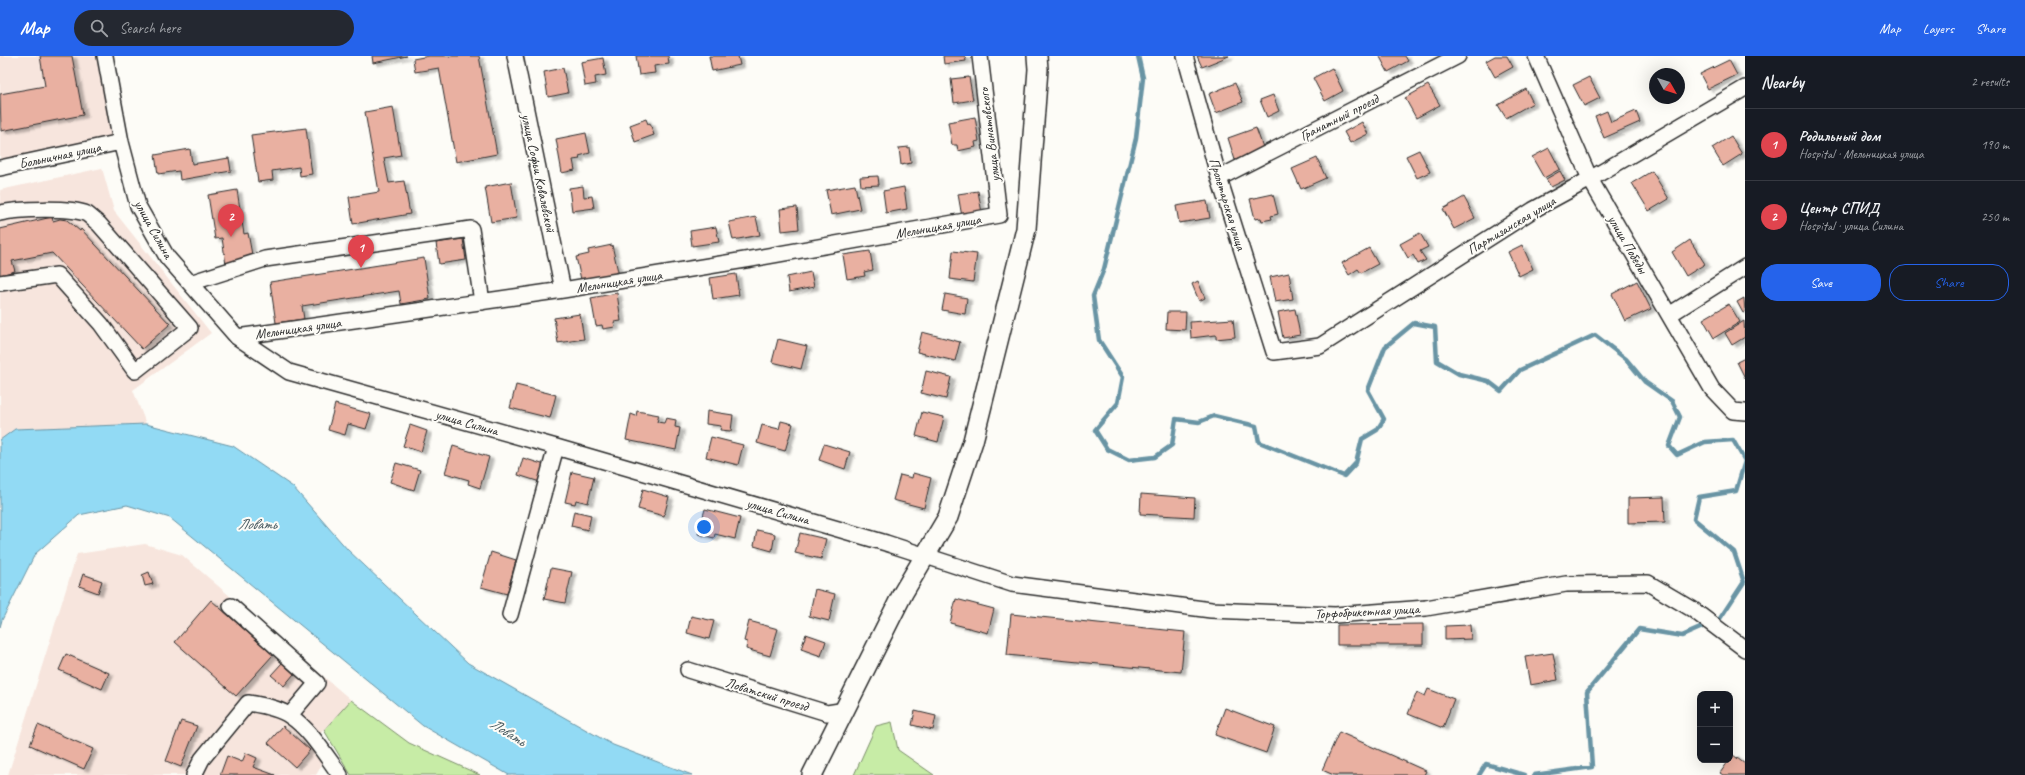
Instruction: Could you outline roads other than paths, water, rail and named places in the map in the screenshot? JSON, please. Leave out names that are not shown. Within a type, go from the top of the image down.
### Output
[{"type":"main road","points":[[812,775],[846,710],[903,593],[948,517],[973,441],[1026,229],[1038,69],[1037,56]]},
{"type":"street","name":"улица Силина","points":[[105,56],[121,142],[138,206],[167,257],[237,337],[289,372],[556,446],[886,543],[925,556]]},
{"type":"street","name":"улица Софьи Ковалевской","points":[[515,56],[563,290]]},
{"type":"street","name":"улица Винатовского","points":[[980,56],[999,214]]},
{"type":"street","name":"Пролетарская улица","points":[[1185,56],[1219,178],[1274,352]]},
{"type":"street","name":"Гранатный проезд","points":[[1219,178],[1458,56]]},
{"type":"street","name":"улица Победы","points":[[1536,56],[1590,179],[1712,389],[1733,411],[1745,412]]},
{"type":"street","name":"Партизанская улица","points":[[1274,352],[1320,346],[1533,210],[1590,179],[1745,88]]},
{"type":"street","name":"Больничная улица","points":[[0,168],[121,142]]},
{"type":"street","points":[[0,213],[12,210],[69,210],[87,215],[99,224],[190,328],[135,371],[101,324],[57,275],[0,283]]},
{"type":"street","name":"Мельницкая улица","points":[[237,337],[563,290],[751,259],[999,214]]},
{"type":"street","points":[[190,283],[265,259],[471,229],[482,302]]},
{"type":"street","points":[[1669,315],[1745,267]]},
{"type":"street","points":[[510,615],[556,446]]},
{"type":"street","name":"Торфобрикетная улица","points":[[925,556],[1012,584],[1211,610],[1335,615],[1426,608],[1566,584],[1648,583],[1692,609],[1745,649]]},
{"type":"street","points":[[231,606],[317,683],[290,715]]},
{"type":"street","name":"Ловатский проезд","points":[[688,670],[827,713],[846,710]]},
{"type":"street","points":[[194,775],[202,759],[248,703],[262,705],[290,715],[315,740],[340,775]]},
{"type":"water","name":"Ловать","points":[[146,424],[233,446],[293,487],[348,550],[468,663],[613,745],[692,775],[509,775],[423,726],[170,518],[127,505],[79,515],[35,554],[2,620],[0,627],[0,440],[15,429]]},
{"type":"waterway","points":[[1138,56],[1143,78],[1136,138],[1104,269],[1093,296],[1099,340],[1123,377],[1118,403],[1095,430],[1107,449],[1129,460],[1155,457],[1172,445],[1176,419],[1199,422],[1214,416],[1256,426],[1259,442],[1344,476],[1356,463],[1362,439],[1377,430],[1384,419],[1368,390],[1385,347],[1414,323],[1435,327],[1437,361],[1459,374],[1488,381],[1501,391],[1520,370],[1595,335],[1626,359],[1645,382],[1672,401],[1680,417],[1669,446],[1677,455],[1705,442],[1733,440],[1745,461],[1736,491],[1699,497],[1694,519],[1734,552],[1744,582],[1719,620],[1714,622]]},
{"type":"waterway","points":[[1534,775],[1592,767],[1587,692],[1639,629],[1682,636],[1707,625]]},
{"type":"waterway","points":[[1479,775],[1486,764],[1524,775]]},
{"type":"place","name":"Центр СПИД","points":[[231,237]]},
{"type":"place","name":"Родильный дом","points":[[361,268]]}]
